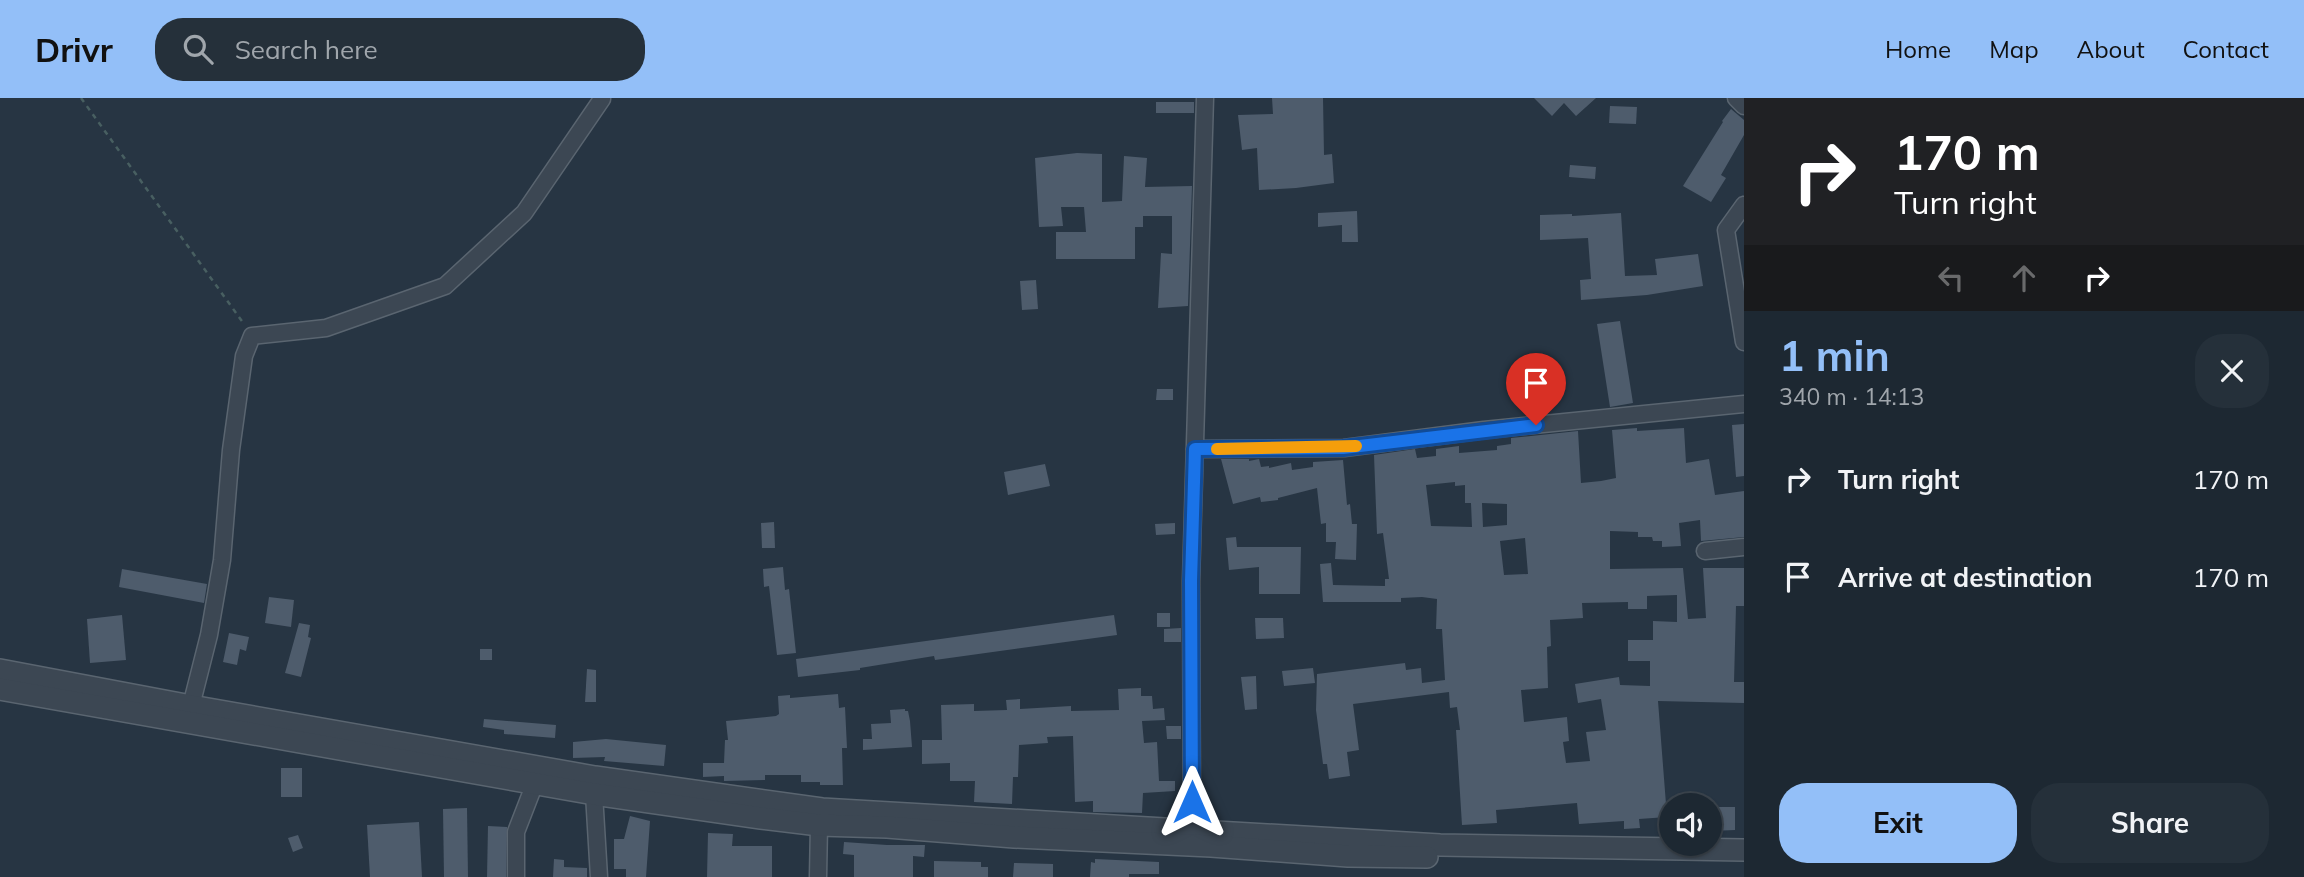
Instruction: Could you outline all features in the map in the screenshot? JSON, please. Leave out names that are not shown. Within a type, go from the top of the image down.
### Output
[{"type":"street","points":[[1192,830],[1191,581],[1205,98]]},
{"type":"street","points":[[1735,98],[1744,106]]},
{"type":"street","points":[[191,706],[209,635],[222,560],[231,450],[244,356],[251,336],[326,328],[445,286],[524,213],[602,100]]},
{"type":"street","points":[[1744,205],[1726,230],[1744,342]]},
{"type":"street","points":[[1195,449],[1343,448],[1484,430],[1744,404]]},
{"type":"street","points":[[1705,551],[1744,547]]},
{"type":"street","points":[[0,670],[595,777],[822,809],[1440,845],[1744,850]]},
{"type":"street","points":[[0,689],[594,794],[819,825],[1348,856],[1744,860]]},
{"type":"street","points":[[516,877],[516,832],[535,783]]},
{"type":"street","points":[[594,794],[599,877]]},
{"type":"street","points":[[818,877],[819,825]]},
{"type":"path","points":[[81,98],[251,336]]},
{"type":"building","points":[[1272,98],[1323,98],[1324,155],[1332,154],[1334,183],[1259,190],[1257,148],[1242,150],[1238,115],[1273,114]]},
{"type":"building","points":[[1534,98],[1596,98],[1576,116],[1564,103],[1552,116]]},
{"type":"building","points":[[1156,102],[1194,102],[1194,113],[1156,113]]},
{"type":"building","points":[[1610,106],[1637,107],[1636,124],[1609,123]]},
{"type":"building","points":[[1731,109],[1744,120],[1744,135],[1721,175],[1726,178],[1711,202],[1683,186]]},
{"type":"building","points":[[1077,153],[1102,154],[1102,202],[1122,201],[1124,156],[1147,158],[1145,187],[1192,186],[1188,306],[1158,308],[1161,253],[1172,254],[1172,216],[1143,216],[1143,227],[1135,227],[1135,259],[1056,259],[1056,232],[1086,232],[1084,207],[1061,207],[1063,226],[1039,227],[1035,158]]},
{"type":"building","points":[[1570,165],[1596,167],[1595,179],[1569,177]]},
{"type":"building","points":[[1357,211],[1358,242],[1342,242],[1342,225],[1318,227],[1318,213]]},
{"type":"building","points":[[1621,213],[1625,276],[1657,275],[1655,259],[1698,254],[1703,286],[1647,295],[1581,300],[1580,280],[1591,279],[1588,238],[1540,240],[1540,215]]},
{"type":"building","points":[[1036,280],[1038,309],[1022,310],[1020,281]]},
{"type":"building","points":[[1620,321],[1633,403],[1610,407],[1597,324]]},
{"type":"building","points":[[1157,389],[1173,389],[1173,400],[1156,400]]},
{"type":"building","points":[[1744,424],[1744,476],[1736,477],[1732,425]]},
{"type":"building","points":[[1684,428],[1686,463],[1709,459],[1715,495],[1744,491],[1744,537],[1701,541],[1700,520],[1679,523],[1681,546],[1662,547],[1662,541],[1653,541],[1652,537],[1638,537],[1638,532],[1610,531],[1610,569],[1683,568],[1688,619],[1706,618],[1703,568],[1744,568],[1744,606],[1736,606],[1734,682],[1744,682],[1744,703],[1658,701],[1665,793],[1659,793],[1659,818],[1639,819],[1640,828],[1624,829],[1624,821],[1579,824],[1577,803],[1496,810],[1497,823],[1462,825],[1456,730],[1460,730],[1457,707],[1450,708],[1449,692],[1353,704],[1359,750],[1347,752],[1350,776],[1329,779],[1327,764],[1323,764],[1316,710],[1317,674],[1405,663],[1406,670],[1421,668],[1422,683],[1445,680],[1442,629],[1436,629],[1437,599],[1422,597],[1401,598],[1401,602],[1323,602],[1320,564],[1331,563],[1333,585],[1385,586],[1385,579],[1389,579],[1383,533],[1377,534],[1374,455],[1415,449],[1417,458],[1436,456],[1436,449],[1459,446],[1459,453],[1497,450],[1497,446],[1511,444],[1511,438],[1578,431],[1581,483],[1616,478],[1612,430]],"holes":[[[1455,482],[1455,486],[1465,485],[1465,503],[1471,503],[1472,527],[1431,526],[1426,485]],[[1482,503],[1507,504],[1507,525],[1483,527]],[[1525,538],[1528,574],[1504,575],[1500,541]],[[1677,595],[1677,622],[1653,621],[1653,640],[1628,640],[1628,661],[1650,661],[1650,686],[1620,685],[1619,677],[1575,684],[1578,703],[1601,699],[1606,730],[1586,732],[1590,761],[1566,763],[1563,742],[1569,741],[1567,717],[1524,722],[1521,690],[1548,688],[1547,647],[1551,646],[1550,620],[1583,618],[1582,603],[1628,602],[1628,609],[1647,609],[1647,596]]]},
{"type":"building","points":[[1221,459],[1259,459],[1261,467],[1269,468],[1291,463],[1292,470],[1313,467],[1313,462],[1343,460],[1347,505],[1350,504],[1352,524],[1357,524],[1356,560],[1335,559],[1336,542],[1326,542],[1326,523],[1321,524],[1317,488],[1278,500],[1261,502],[1260,497],[1233,504]]},
{"type":"building","points":[[1045,464],[1050,486],[1008,495],[1004,472]]},
{"type":"building","points":[[774,522],[775,548],[762,548],[761,523]]},
{"type":"building","points":[[1175,523],[1175,534],[1156,535],[1155,524]]},
{"type":"building","points":[[1236,537],[1237,547],[1301,547],[1300,594],[1259,594],[1259,567],[1229,570],[1226,538]]},
{"type":"building","points":[[783,567],[785,590],[789,589],[796,653],[777,655],[769,586],[764,587],[763,569]]},
{"type":"building","points":[[122,569],[207,584],[204,603],[119,587]]},
{"type":"building","points":[[269,597],[294,600],[291,627],[265,623]]},
{"type":"building","points":[[1157,613],[1170,613],[1170,627],[1157,627]]},
{"type":"building","points":[[122,615],[126,660],[90,663],[87,619]]},
{"type":"building","points":[[1114,615],[1117,635],[935,660],[934,656],[860,670],[798,677],[796,659]]},
{"type":"building","points":[[1255,618],[1283,618],[1284,638],[1256,639]]},
{"type":"building","points":[[299,623],[310,625],[308,637],[311,638],[301,677],[285,673]]},
{"type":"building","points":[[1181,628],[1181,642],[1164,642],[1164,629]]},
{"type":"building","points":[[229,633],[249,637],[246,651],[240,649],[237,665],[223,662]]},
{"type":"building","points":[[480,649],[492,649],[492,660],[480,660]]},
{"type":"building","points":[[1313,668],[1315,683],[1284,686],[1282,671]]},
{"type":"building","points":[[587,669],[596,670],[596,702],[585,702]]},
{"type":"building","points":[[1256,676],[1257,709],[1245,710],[1241,677]]},
{"type":"building","points":[[1141,688],[1141,696],[1152,696],[1153,709],[1164,708],[1165,720],[1142,721],[1144,743],[1157,742],[1159,781],[1175,781],[1175,791],[1143,793],[1142,813],[1093,812],[1093,801],[1075,802],[1073,736],[1047,737],[1048,743],[1019,745],[1018,777],[1013,777],[1012,804],[974,802],[975,781],[950,781],[950,763],[922,764],[922,740],[942,740],[941,705],[974,704],[974,711],[1007,710],[1006,700],[1020,699],[1020,709],[1071,706],[1071,711],[1119,710],[1118,689]]},
{"type":"building","points":[[838,694],[839,708],[845,707],[847,748],[842,748],[843,785],[801,782],[801,775],[765,775],[765,780],[724,781],[724,776],[703,777],[703,763],[724,763],[725,740],[728,740],[726,721],[776,716],[779,714],[778,696],[790,695],[790,698]]},
{"type":"building","points":[[905,709],[910,721],[912,747],[863,750],[863,739],[872,739],[871,724],[891,723],[890,710]]},
{"type":"building","points":[[484,719],[556,725],[555,738],[504,734],[504,730],[483,727]]},
{"type":"building","points":[[1166,726],[1181,726],[1181,739],[1167,739]]},
{"type":"building","points":[[606,739],[666,745],[664,766],[604,761],[605,757],[573,758],[573,742]]},
{"type":"building","points":[[281,768],[302,768],[302,797],[281,797]]},
{"type":"building","points":[[1722,807],[1735,807],[1735,830],[1722,831]]},
{"type":"building","points":[[467,808],[468,877],[444,877],[443,809]]},
{"type":"building","points":[[630,816],[650,821],[646,877],[626,877],[626,869],[614,869],[614,839],[624,839]]},
{"type":"building","points":[[419,822],[422,877],[370,877],[367,825]]},
{"type":"building","points":[[488,826],[507,827],[506,877],[487,877]]},
{"type":"building","points":[[708,833],[733,834],[732,846],[772,846],[772,877],[707,877]]},
{"type":"building","points":[[298,835],[303,848],[293,852],[288,838]]},
{"type":"building","points":[[844,842],[925,845],[924,857],[913,856],[913,877],[854,877],[854,855],[843,854]]},
{"type":"building","points":[[554,859],[564,860],[564,867],[587,868],[587,877],[553,877]]},
{"type":"building","points":[[1095,859],[1159,862],[1159,874],[1090,877],[1091,862],[1095,863]]},
{"type":"building","points":[[934,861],[981,862],[981,867],[988,867],[988,877],[934,877]]},
{"type":"building","points":[[1014,863],[1053,864],[1053,877],[1013,877]]},
{"type":"slow traffic","points":[[1217,449],[1356,446]]},
{"type":"route","points":[[1192,802],[1191,581],[1195,449],[1343,448],[1536,425]]}]
